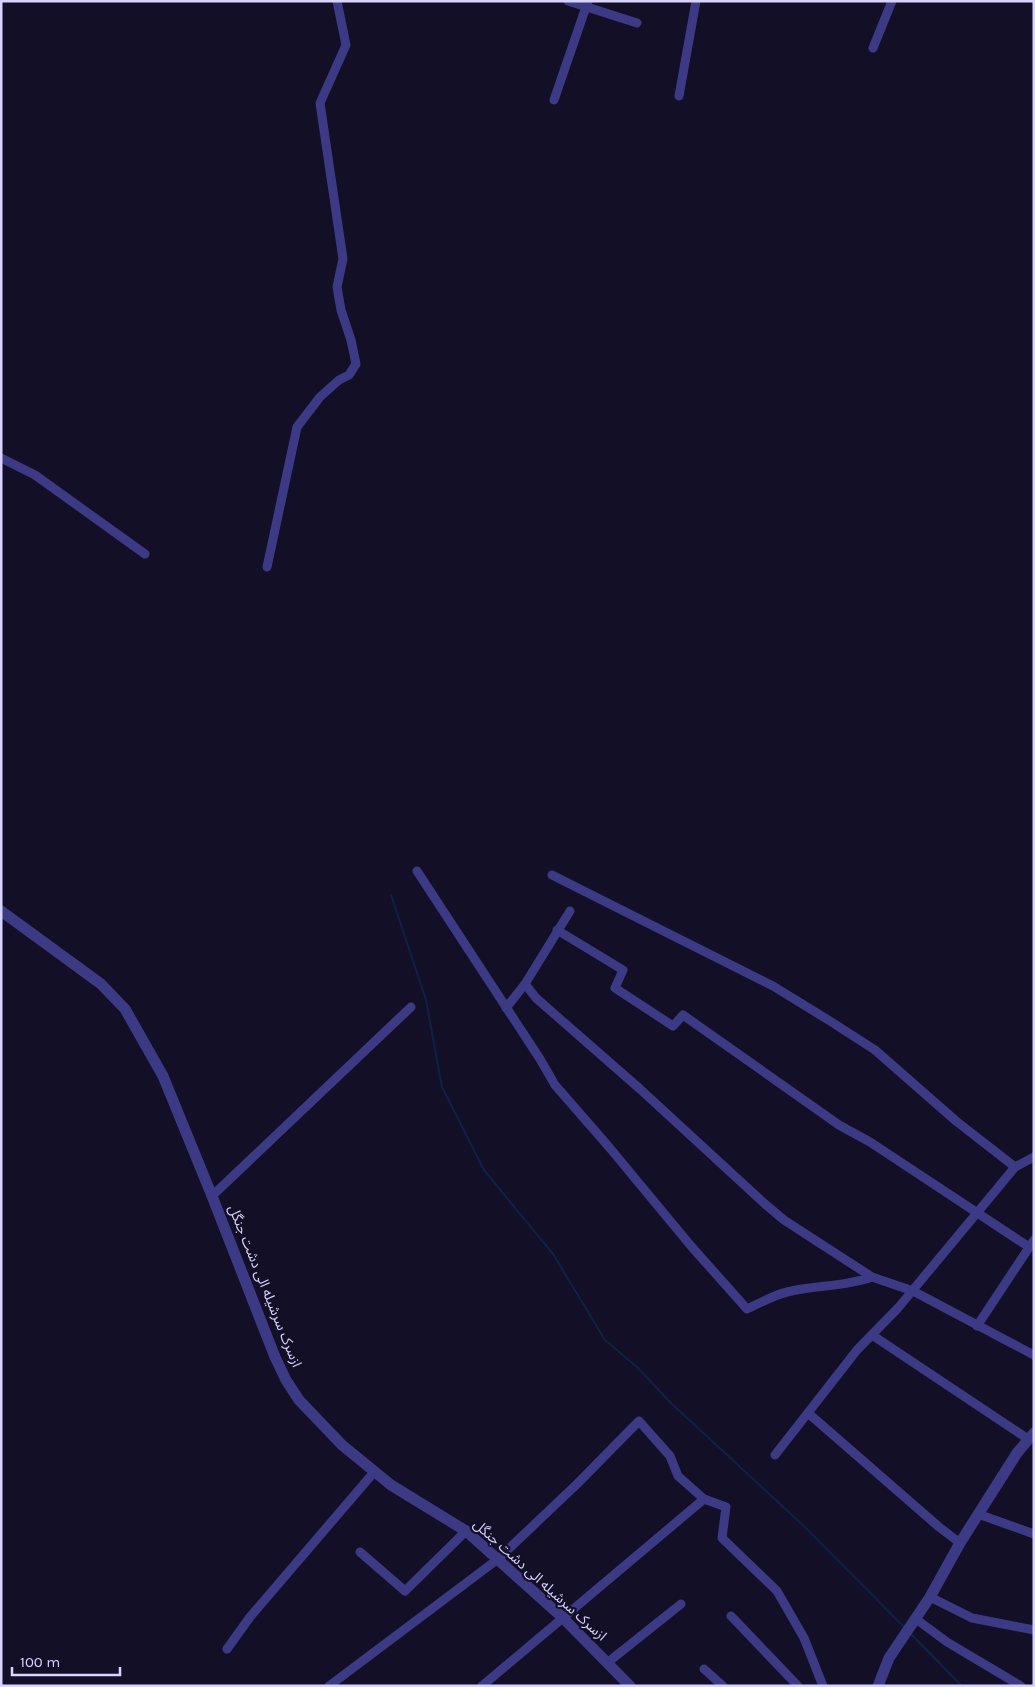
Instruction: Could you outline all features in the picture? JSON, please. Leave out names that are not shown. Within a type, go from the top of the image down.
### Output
[{"type":"street","points":[[267,567],[297,427],[320,397],[339,380],[349,375],[356,364],[351,340],[341,310],[337,286],[343,259],[320,103],[346,45],[337,1]]},
{"type":"street","points":[[568,1],[587,4],[637,23]]},
{"type":"street","points":[[678,96],[696,1]]},
{"type":"street","points":[[873,48],[892,1]]},
{"type":"street","points":[[554,100],[587,4]]},
{"type":"street","points":[[1,458],[35,475],[145,554]]},
{"type":"street","points":[[417,871],[555,1086],[747,1308],[785,1292],[858,1282],[872,1277]]},
{"type":"street","points":[[552,875],[773,986],[837,1026],[875,1050],[956,1121],[1015,1167]]},
{"type":"street","name":"ازسرک سرشیله الی دشت جنگل","points":[[1,911],[101,984],[125,1009],[163,1076],[275,1357],[286,1380],[299,1400],[342,1445],[392,1485],[466,1531],[563,1618],[630,1686]]},
{"type":"street","points":[[506,1008],[525,984],[570,911]]},
{"type":"street","points":[[557,930],[623,970],[615,988],[673,1026],[683,1015],[839,1125],[870,1142],[977,1212],[1032,1244],[977,1326]]},
{"type":"street","points":[[525,984],[536,998],[640,1089],[784,1220],[872,1277],[913,1291],[1034,1355]]},
{"type":"street","points":[[212,1196],[411,1007]]},
{"type":"street","points":[[775,1455],[857,1350],[913,1291],[1015,1167],[1034,1156]]},
{"type":"street","points":[[872,1335],[1031,1436],[1017,1453],[960,1543],[930,1598],[889,1658],[878,1686]]},
{"type":"street","points":[[808,1413],[960,1543]]},
{"type":"street","points":[[328,1686],[498,1559],[578,1484],[639,1421],[670,1456],[678,1476],[704,1499],[726,1507],[722,1538],[776,1591],[804,1638],[823,1686]]},
{"type":"street","points":[[227,1650],[250,1617],[375,1471]]},
{"type":"street","points":[[482,1686],[704,1499]]},
{"type":"street","points":[[978,1514],[1034,1534]]},
{"type":"street","points":[[360,1552],[405,1591],[466,1531]]},
{"type":"street","points":[[930,1598],[972,1618],[1034,1630]]},
{"type":"street","points":[[607,1663],[681,1604]]},
{"type":"street","points":[[731,1616],[798,1686]]},
{"type":"street","points":[[916,1619],[947,1642],[1021,1686]]},
{"type":"street","points":[[704,1669],[723,1686]]},
{"type":"waterway","points":[[391,895],[426,1000],[442,1087],[484,1170],[553,1254],[605,1340],[637,1367],[672,1404],[806,1528],[905,1628]]},
{"type":"waterway","points":[[910,1633],[962,1686]]}]
